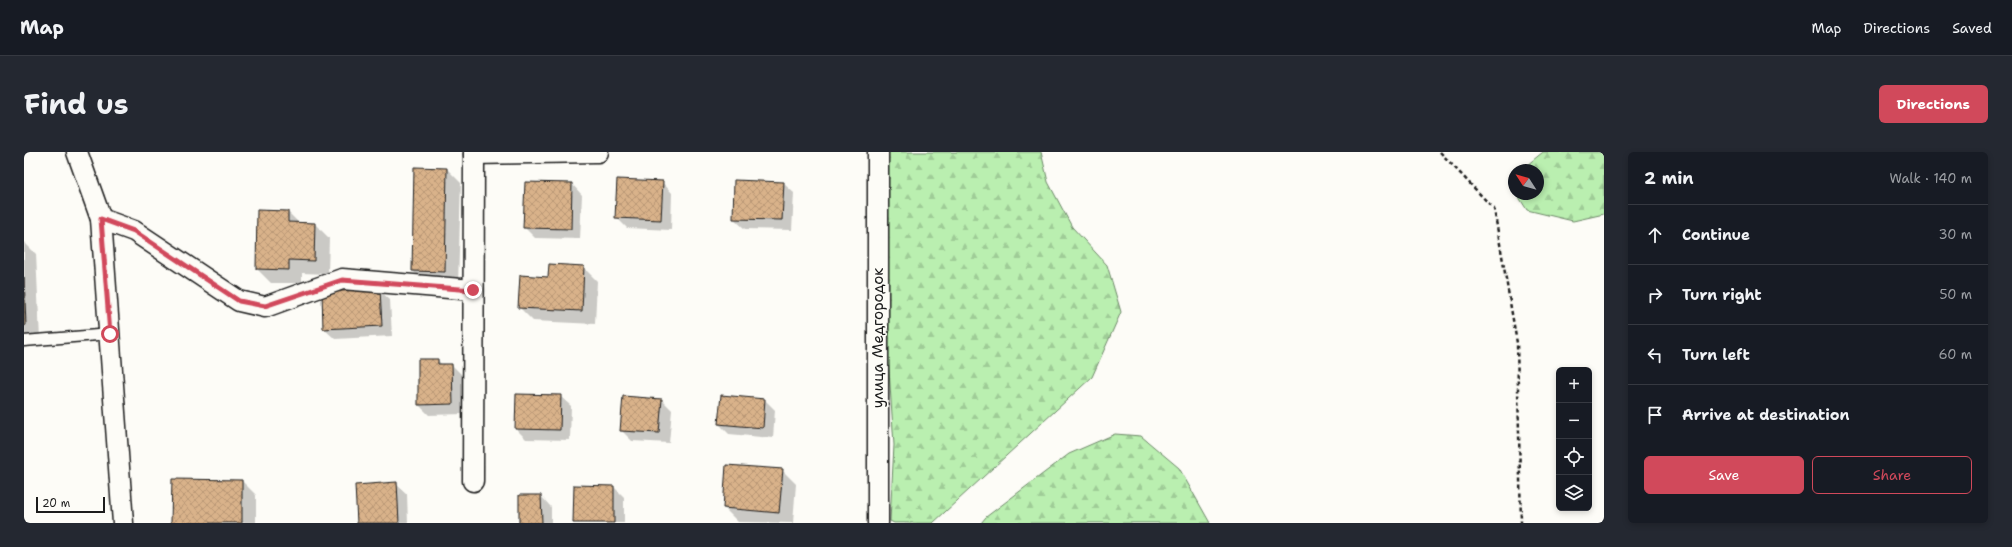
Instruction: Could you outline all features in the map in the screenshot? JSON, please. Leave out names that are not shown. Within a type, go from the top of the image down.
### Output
[{"type":"street","points":[[77,152],[101,219],[123,523]]},
{"type":"street","points":[[473,481],[474,153],[598,152]]},
{"type":"street","name":"улица Медгородок","points":[[878,152],[878,523]]},
{"type":"street","points":[[101,219],[134,231],[239,301],[265,306],[342,280],[473,290]]},
{"type":"lane","points":[[24,341],[110,334]]},
{"type":"path","points":[[1440,152],[1494,209],[1517,343],[1521,523]]},
{"type":"green space","points":[[885,152],[1041,152],[1048,182],[1072,227],[1107,265],[1121,312],[1092,377],[933,523],[894,523],[890,521],[894,445],[883,280]]},
{"type":"green space","points":[[1543,152],[1604,152],[1604,214],[1573,221],[1527,210],[1521,200],[1544,200],[1544,164],[1528,164]]},
{"type":"green space","points":[[1115,434],[1141,436],[1179,468],[1210,523],[981,523],[986,517],[1069,454]]},
{"type":"building","points":[[414,167],[447,168],[445,272],[412,271]]},
{"type":"building","points":[[617,179],[663,181],[661,220],[615,218]]},
{"type":"building","points":[[734,180],[784,182],[782,220],[733,219]]},
{"type":"building","points":[[525,182],[572,183],[571,229],[523,228]]},
{"type":"building","points":[[257,210],[288,211],[288,222],[315,223],[314,261],[289,260],[289,270],[256,269]]},
{"type":"building","points":[[549,264],[584,266],[582,311],[518,308],[520,275],[548,277]]},
{"type":"building","points":[[24,277],[26,325],[24,326]]},
{"type":"building","points":[[380,289],[382,326],[323,329],[322,292]]},
{"type":"building","points":[[418,359],[438,359],[438,364],[452,364],[453,404],[418,405]]},
{"type":"building","points":[[516,394],[561,395],[560,430],[515,429]]},
{"type":"building","points":[[721,395],[765,399],[763,428],[718,424]]},
{"type":"building","points":[[623,396],[662,399],[659,433],[620,431]]},
{"type":"building","points":[[726,465],[783,469],[779,513],[723,508]]},
{"type":"building","points":[[172,479],[242,480],[242,523],[171,523]]},
{"type":"building","points":[[397,482],[399,523],[357,523],[355,485]]},
{"type":"building","points":[[574,485],[614,486],[614,523],[573,523]]},
{"type":"building","points":[[519,495],[541,495],[542,523],[519,523]]},
{"type":"route","points":[[110,334],[101,219],[134,231],[239,301],[265,306],[342,280],[473,290]]}]
